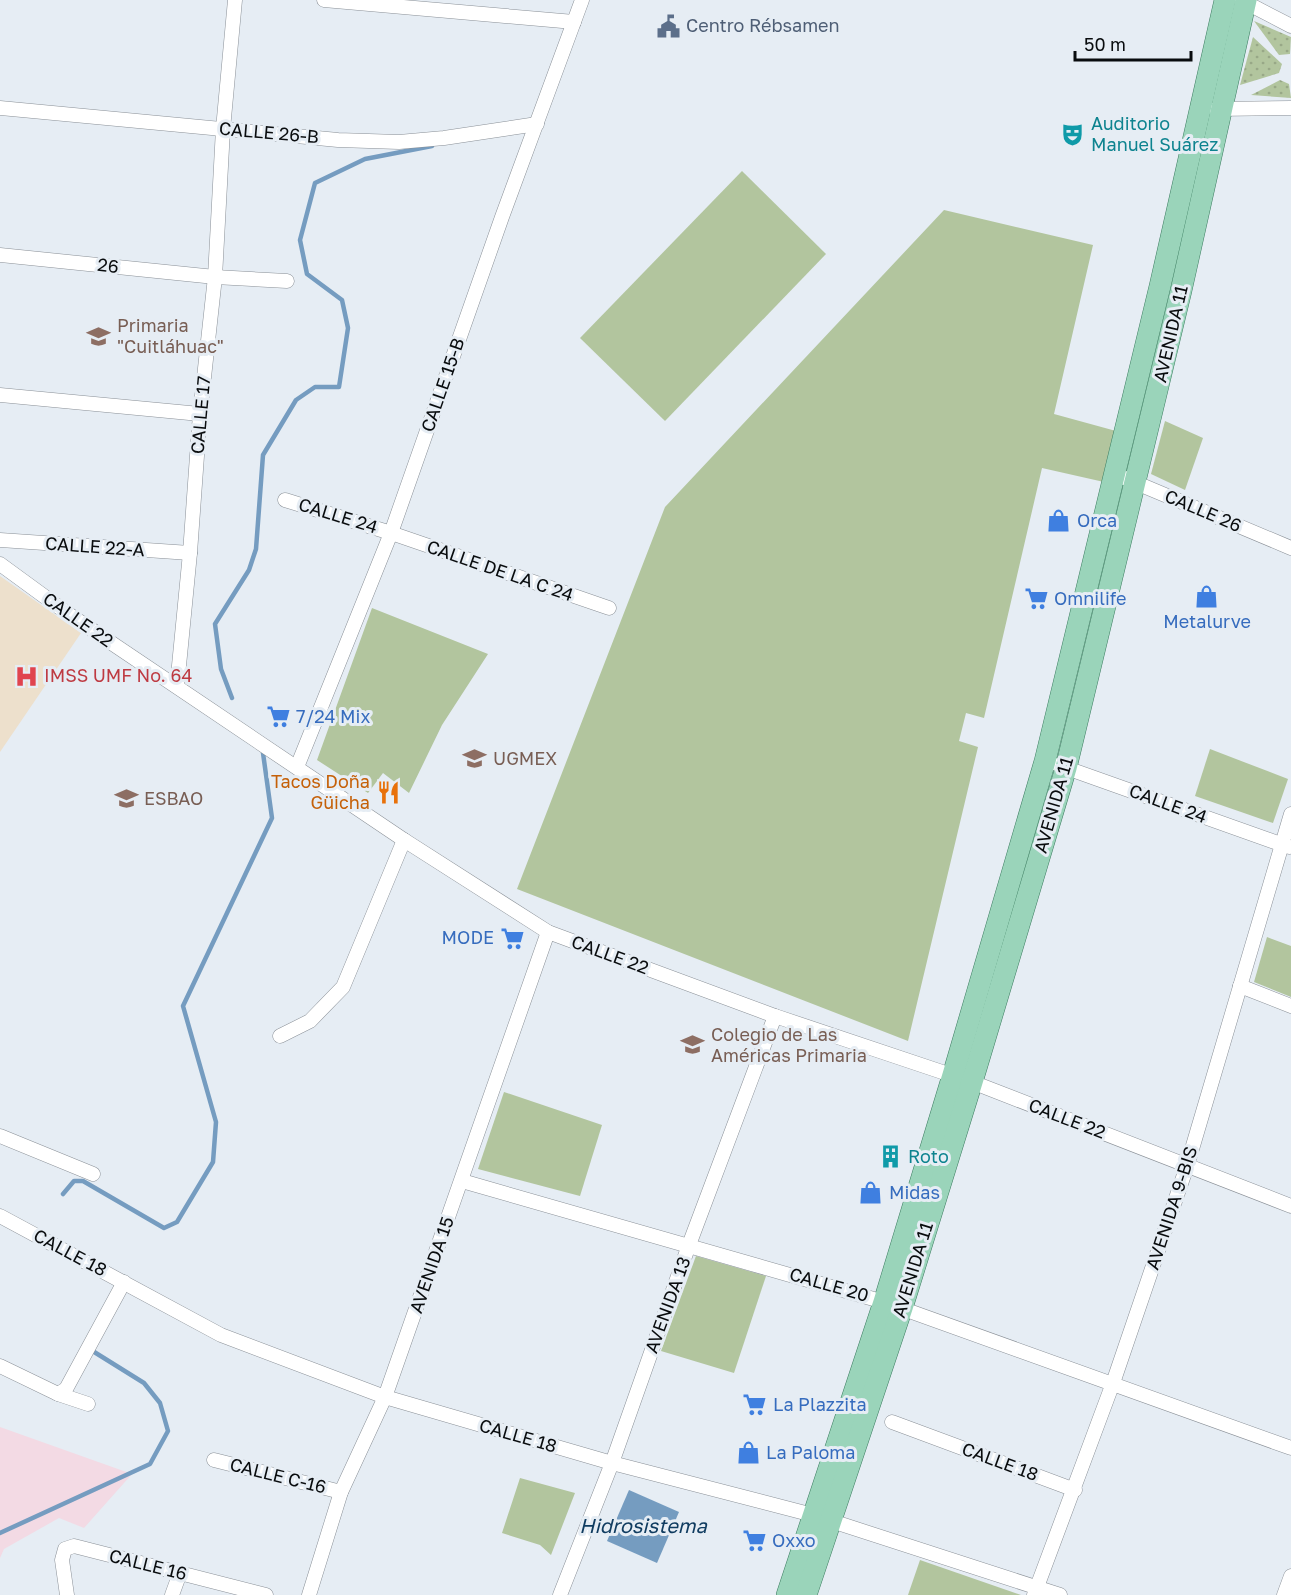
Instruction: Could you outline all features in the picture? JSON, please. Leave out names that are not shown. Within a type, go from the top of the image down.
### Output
[{"type":"main road","name":"AVENIDA 11","points":[[787,1595],[822,1518],[893,1305],[1005,935],[1160,286],[1239,0]]},
{"type":"main road","name":"AVENIDA 11","points":[[1005,935],[1066,768],[1181,291],[1211,108]]},
{"type":"main road","points":[[1160,286],[1181,291]]},
{"type":"main road","points":[[1135,386],[1157,393]]},
{"type":"main road","points":[[1090,574],[1112,582]]},
{"type":"main road","name":"AVENIDA 11","points":[[806,1595],[822,1518]]},
{"type":"street","name":"CALLE 17","points":[[177,686],[200,414],[215,277],[223,129],[235,0]]},
{"type":"street","points":[[324,0],[574,22]]},
{"type":"street","name":"CALLE 15-B","points":[[297,767],[391,533],[502,217],[582,0]]},
{"type":"street","points":[[1239,0],[1291,26]]},
{"type":"street","name":"CALLE 26-B","points":[[0,108],[338,140],[399,142],[444,138],[537,124]]},
{"type":"street","points":[[1211,108],[1291,108]]},
{"type":"street","name":"26","points":[[0,255],[215,277],[286,281]]},
{"type":"street","points":[[0,395],[200,414]]},
{"type":"street","name":"CALLE 26","points":[[1115,474],[1291,548]]},
{"type":"street","name":"CALLE 24","points":[[285,500],[391,533]]},
{"type":"street","name":"CALLE DE LA C 24","points":[[391,533],[609,608]]},
{"type":"street","name":"CALLE 22-A","points":[[0,540],[190,553]]},
{"type":"street","name":"CALLE 22","points":[[0,564],[67,614],[405,840],[548,932],[775,1016],[963,1078],[1291,1206]]},
{"type":"street","name":"CALLE 24","points":[[1045,761],[1287,846]]},
{"type":"street","name":"AVENIDA 9-BIS","points":[[1035,1591],[1075,1490],[1187,1166],[1239,986],[1287,846],[1291,814]]},
{"type":"street","points":[[280,1036],[310,1021],[343,987],[405,840]]},
{"type":"street","name":"AVENIDA 15","points":[[309,1595],[341,1492],[385,1397],[548,932]]},
{"type":"street","points":[[1239,986],[1291,1006]]},
{"type":"street","name":"AVENIDA 13","points":[[560,1595],[612,1463],[689,1245],[775,1016]]},
{"type":"street","points":[[0,1136],[93,1173]]},
{"type":"street","name":"CALLE 20","points":[[462,1181],[893,1305],[1291,1448]]},
{"type":"street","name":"CALLE 18","points":[[0,1216],[221,1335],[385,1397],[612,1463],[822,1518],[1035,1591],[1060,1595]]},
{"type":"street","points":[[58,1394],[66,1389],[124,1282]]},
{"type":"street","points":[[0,1366],[58,1394],[88,1404]]},
{"type":"street","name":"CALLE 18","points":[[892,1422],[1075,1490]]},
{"type":"street","name":"CALLE C-16","points":[[214,1460],[341,1492]]},
{"type":"street","name":"CALLE 16","points":[[67,1595],[62,1560],[65,1549],[74,1546],[266,1595]]},
{"type":"street","points":[[172,1595],[180,1573]]},
{"type":"street","points":[[1284,1595],[1291,1576]]},
{"type":"shaded area","name":"IMSS UMF No. 64","points":[[0,576],[81,633],[0,752]]},
{"type":"shaded area","points":[[0,1427],[132,1474],[84,1528],[59,1518],[4,1549],[0,1558]]},
{"type":"green space","points":[[1254,21],[1291,37],[1290,54],[1279,55]]},
{"type":"green space","points":[[1253,37],[1282,64],[1279,73],[1240,85]]},
{"type":"green space","points":[[1280,80],[1289,84],[1291,98],[1251,95]]},
{"type":"green space","points":[[742,171],[826,254],[665,421],[580,338]]},
{"type":"green space","points":[[944,210],[1093,245],[1054,414],[1116,431],[1104,482],[1042,468],[984,718],[966,713],[959,741],[978,747],[908,1041],[517,889],[665,507]]},
{"type":"green space","points":[[1165,421],[1203,438],[1185,490],[1151,474]]},
{"type":"green space","points":[[372,608],[488,654],[442,725],[409,793],[383,773],[368,793],[317,760]]},
{"type":"green space","points":[[1210,749],[1288,779],[1273,823],[1195,796]]},
{"type":"green space","points":[[1267,937],[1291,946],[1291,997],[1254,982]]},
{"type":"green space","points":[[504,1092],[602,1125],[580,1196],[478,1169]]},
{"type":"green space","points":[[696,1256],[766,1276],[734,1373],[661,1351]]},
{"type":"green space","points":[[520,1478],[575,1493],[551,1555],[540,1545],[502,1533]]},
{"type":"green space","points":[[920,1560],[1021,1595],[908,1595]]},
{"type":"water","name":"Hidrosistema","points":[[629,1490],[679,1512],[657,1563],[607,1541]]},
{"type":"waterway","points":[[232,698],[221,669],[215,624],[249,570],[256,549],[263,455],[296,400],[315,387],[339,387],[348,328],[342,300],[307,274],[300,240],[315,183],[365,159],[432,146]]},
{"type":"waterway","points":[[63,1194],[74,1181],[83,1181],[164,1228],[177,1222],[213,1162],[216,1122],[183,1006],[272,818],[263,753]]},
{"type":"waterway","points":[[0,1533],[150,1464],[168,1431],[160,1403],[144,1383],[91,1350]]},
{"type":"place","name":"Centro Rébsamen","points":[[668,26]]},
{"type":"place","name":"Auditorio Manuel Suárez","points":[[1073,134]]},
{"type":"place","name":"Primaria \"Cuitláhuac\"","points":[[99,336]]},
{"type":"place","name":"Orca","points":[[1059,521]]},
{"type":"place","name":"Metalurve","points":[[1207,596]]},
{"type":"place","name":"Omnilife","points":[[1036,599]]},
{"type":"place","name":"IMSS UMF No. 64","points":[[26,676]]},
{"type":"place","name":"7/24 Mix","points":[[278,717]]},
{"type":"place","name":"UGMEX","points":[[475,759]]},
{"type":"place","name":"Tacos Doña Güicha","points":[[388,792]]},
{"type":"place","name":"ESBAO","points":[[126,799]]},
{"type":"place","name":"MODE","points":[[512,938]]},
{"type":"place","name":"Colegio de Las Américas Primaria","points":[[693,1045]]},
{"type":"place","name":"Roto","points":[[890,1157]]},
{"type":"place","name":"Midas","points":[[871,1193]]},
{"type":"place","name":"La Plazzita","points":[[755,1405]]},
{"type":"place","name":"La Paloma","points":[[748,1453]]},
{"type":"place","name":"Oxxo","points":[[754,1541]]}]
